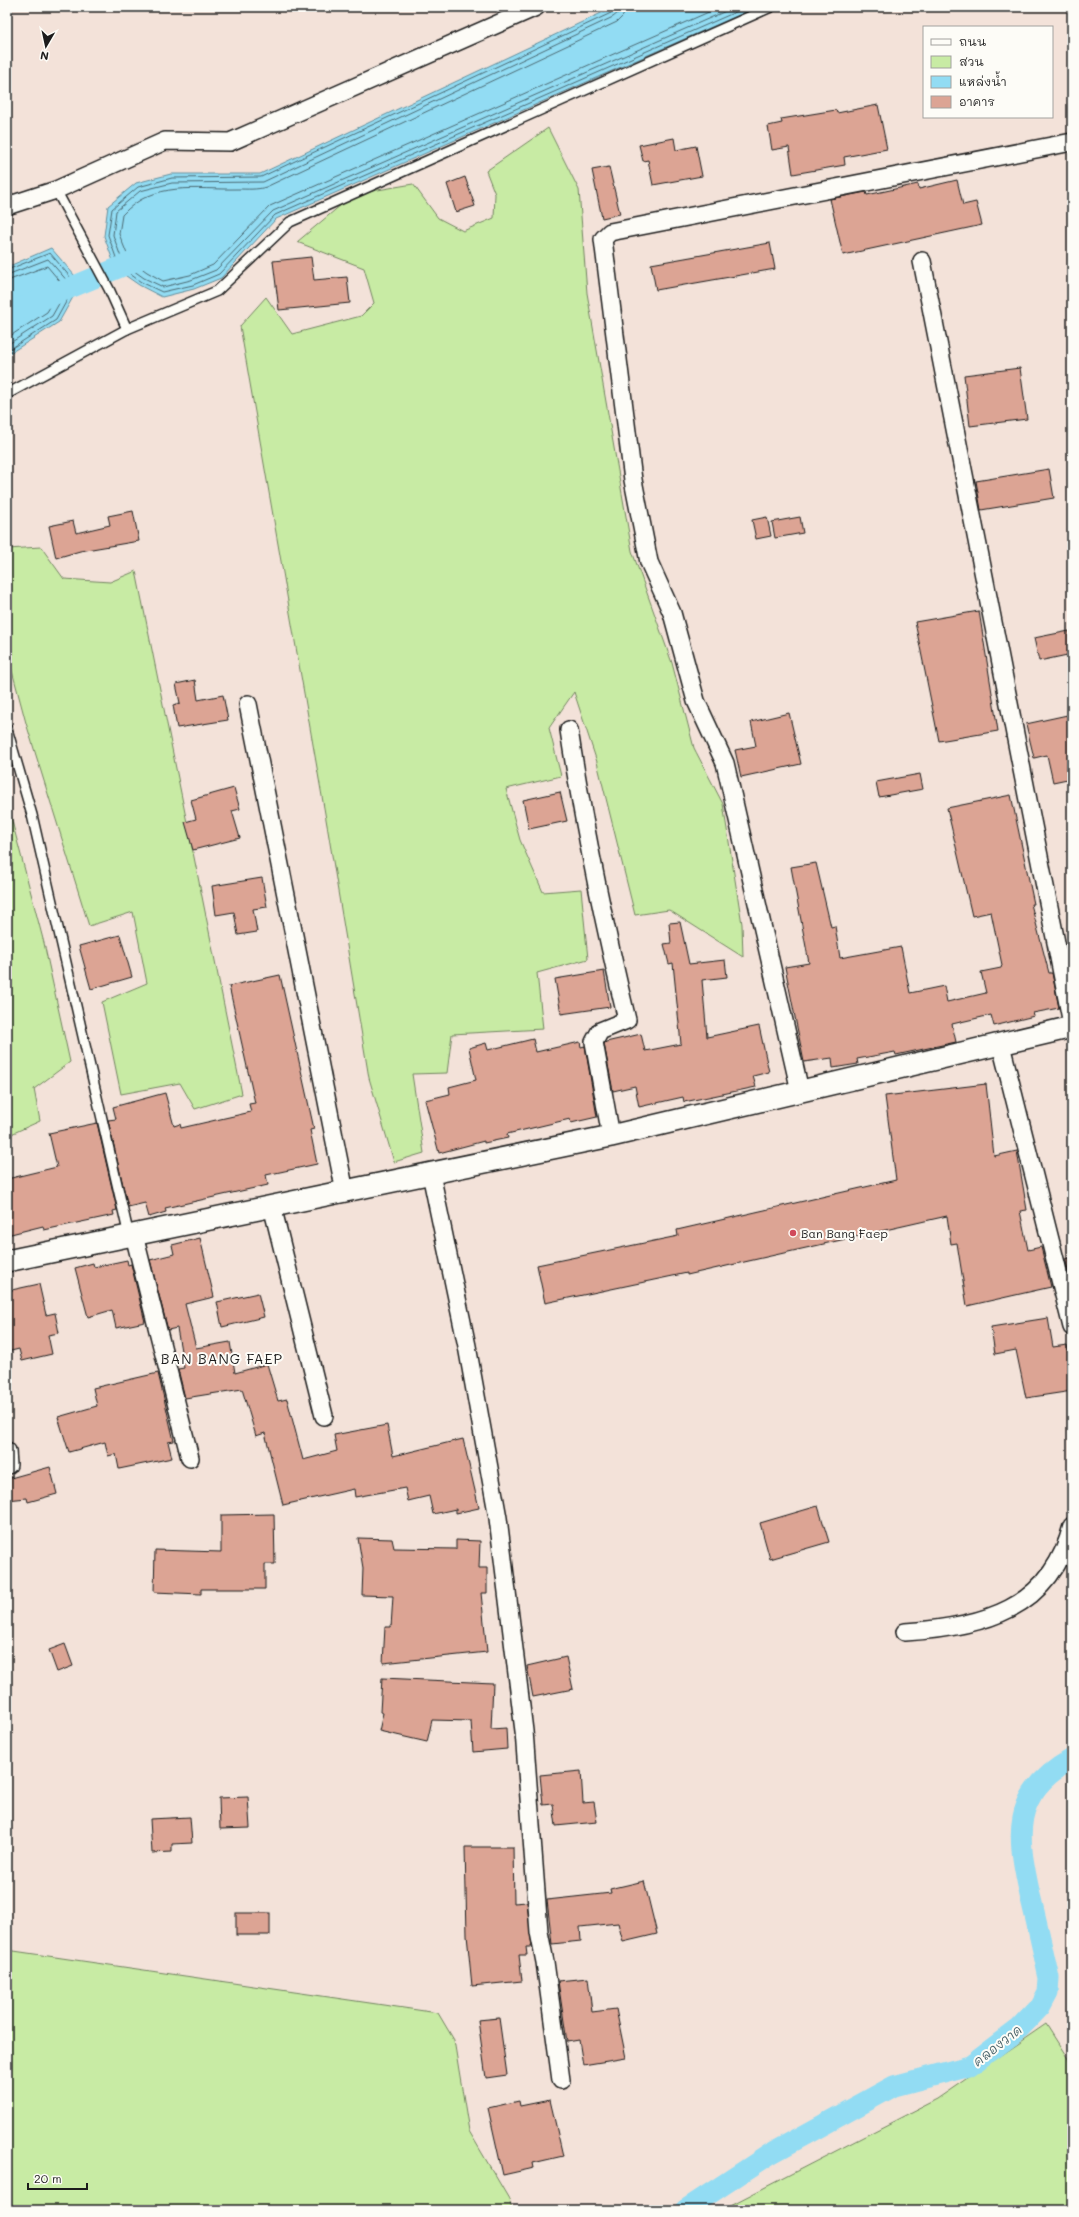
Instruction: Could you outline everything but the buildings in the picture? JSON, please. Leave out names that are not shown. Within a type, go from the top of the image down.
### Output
[{"type":"street","points":[[7,206],[56,190],[165,141],[230,142],[536,7]]},
{"type":"street","points":[[800,1091],[725,764],[696,701],[672,613],[649,562],[633,480],[603,239],[610,232],[1072,142]]},
{"type":"street","points":[[922,260],[1072,1024]]},
{"type":"street","points":[[248,704],[345,1192]]},
{"type":"street","points":[[569,730],[584,828],[604,927],[627,1020],[600,1031],[594,1042],[611,1136]]},
{"type":"street","points":[[7,1261],[611,1136],[1072,1027]]},
{"type":"street","points":[[1001,1045],[1072,1327]]},
{"type":"street","points":[[431,1174],[467,1346],[498,1521],[524,1730],[539,1932],[545,1962],[561,2080]]},
{"type":"street","points":[[272,1206],[324,1416]]},
{"type":"street","points":[[131,1235],[190,1458]]},
{"type":"street","points":[[905,1632],[964,1626],[992,1618],[1017,1605],[1035,1592],[1050,1575],[1062,1554],[1072,1526]]},
{"type":"lane","points":[[7,394],[127,329],[217,291],[290,222],[772,7]]},
{"type":"lane","points":[[56,190],[109,289],[127,329]]},
{"type":"lane","points":[[7,729],[32,815],[131,1235]]},
{"type":"green space","points":[[548,128],[579,190],[587,293],[632,551],[672,663],[694,748],[723,804],[742,924],[743,957],[669,910],[635,915],[597,762],[574,692],[549,728],[561,776],[506,789],[520,840],[543,892],[581,889],[588,959],[537,973],[543,1029],[452,1034],[447,1073],[412,1074],[424,1153],[394,1162],[369,1078],[327,825],[240,326],[266,297],[292,334],[361,316],[374,303],[364,268],[297,242],[354,194],[413,184],[438,218],[463,231],[494,218],[495,194],[486,171]]},
{"type":"green space","points":[[41,547],[64,579],[110,582],[136,571],[242,1094],[195,1109],[180,1083],[121,1094],[102,1002],[147,983],[133,912],[89,926],[26,723],[7,652],[7,549]]},
{"type":"green space","points":[[7,802],[44,943],[70,1062],[34,1089],[40,1121],[7,1136]]},
{"type":"green space","points":[[7,1950],[438,2013],[454,2040],[469,2131],[509,2199],[512,2210],[7,2210]]},
{"type":"green space","points":[[1046,2024],[1072,2065],[1072,2210],[721,2210],[937,2099]]},
{"type":"water","points":[[614,7],[757,7],[276,219],[221,278],[194,289],[162,297],[139,285],[116,269],[104,236],[108,206],[136,183],[171,174],[260,174]]},
{"type":"water","points":[[51,248],[81,283],[59,322],[7,355],[7,267]]},
{"type":"waterway","points":[[7,314],[142,258]]},
{"type":"waterway","name":"คลองวาด","points":[[685,2210],[770,2154],[894,2086],[970,2066],[1020,2028],[1040,2007],[1048,1992],[1049,1978],[1022,1853],[1021,1835],[1023,1818],[1028,1802],[1037,1787],[1052,1772],[1072,1759]]},
{"type":"place","name":"Ban Bang Faep","points":[[793,1233]]},
{"type":"district","name":"BAN BANG FAEP","points":[[222,1358]]}]
